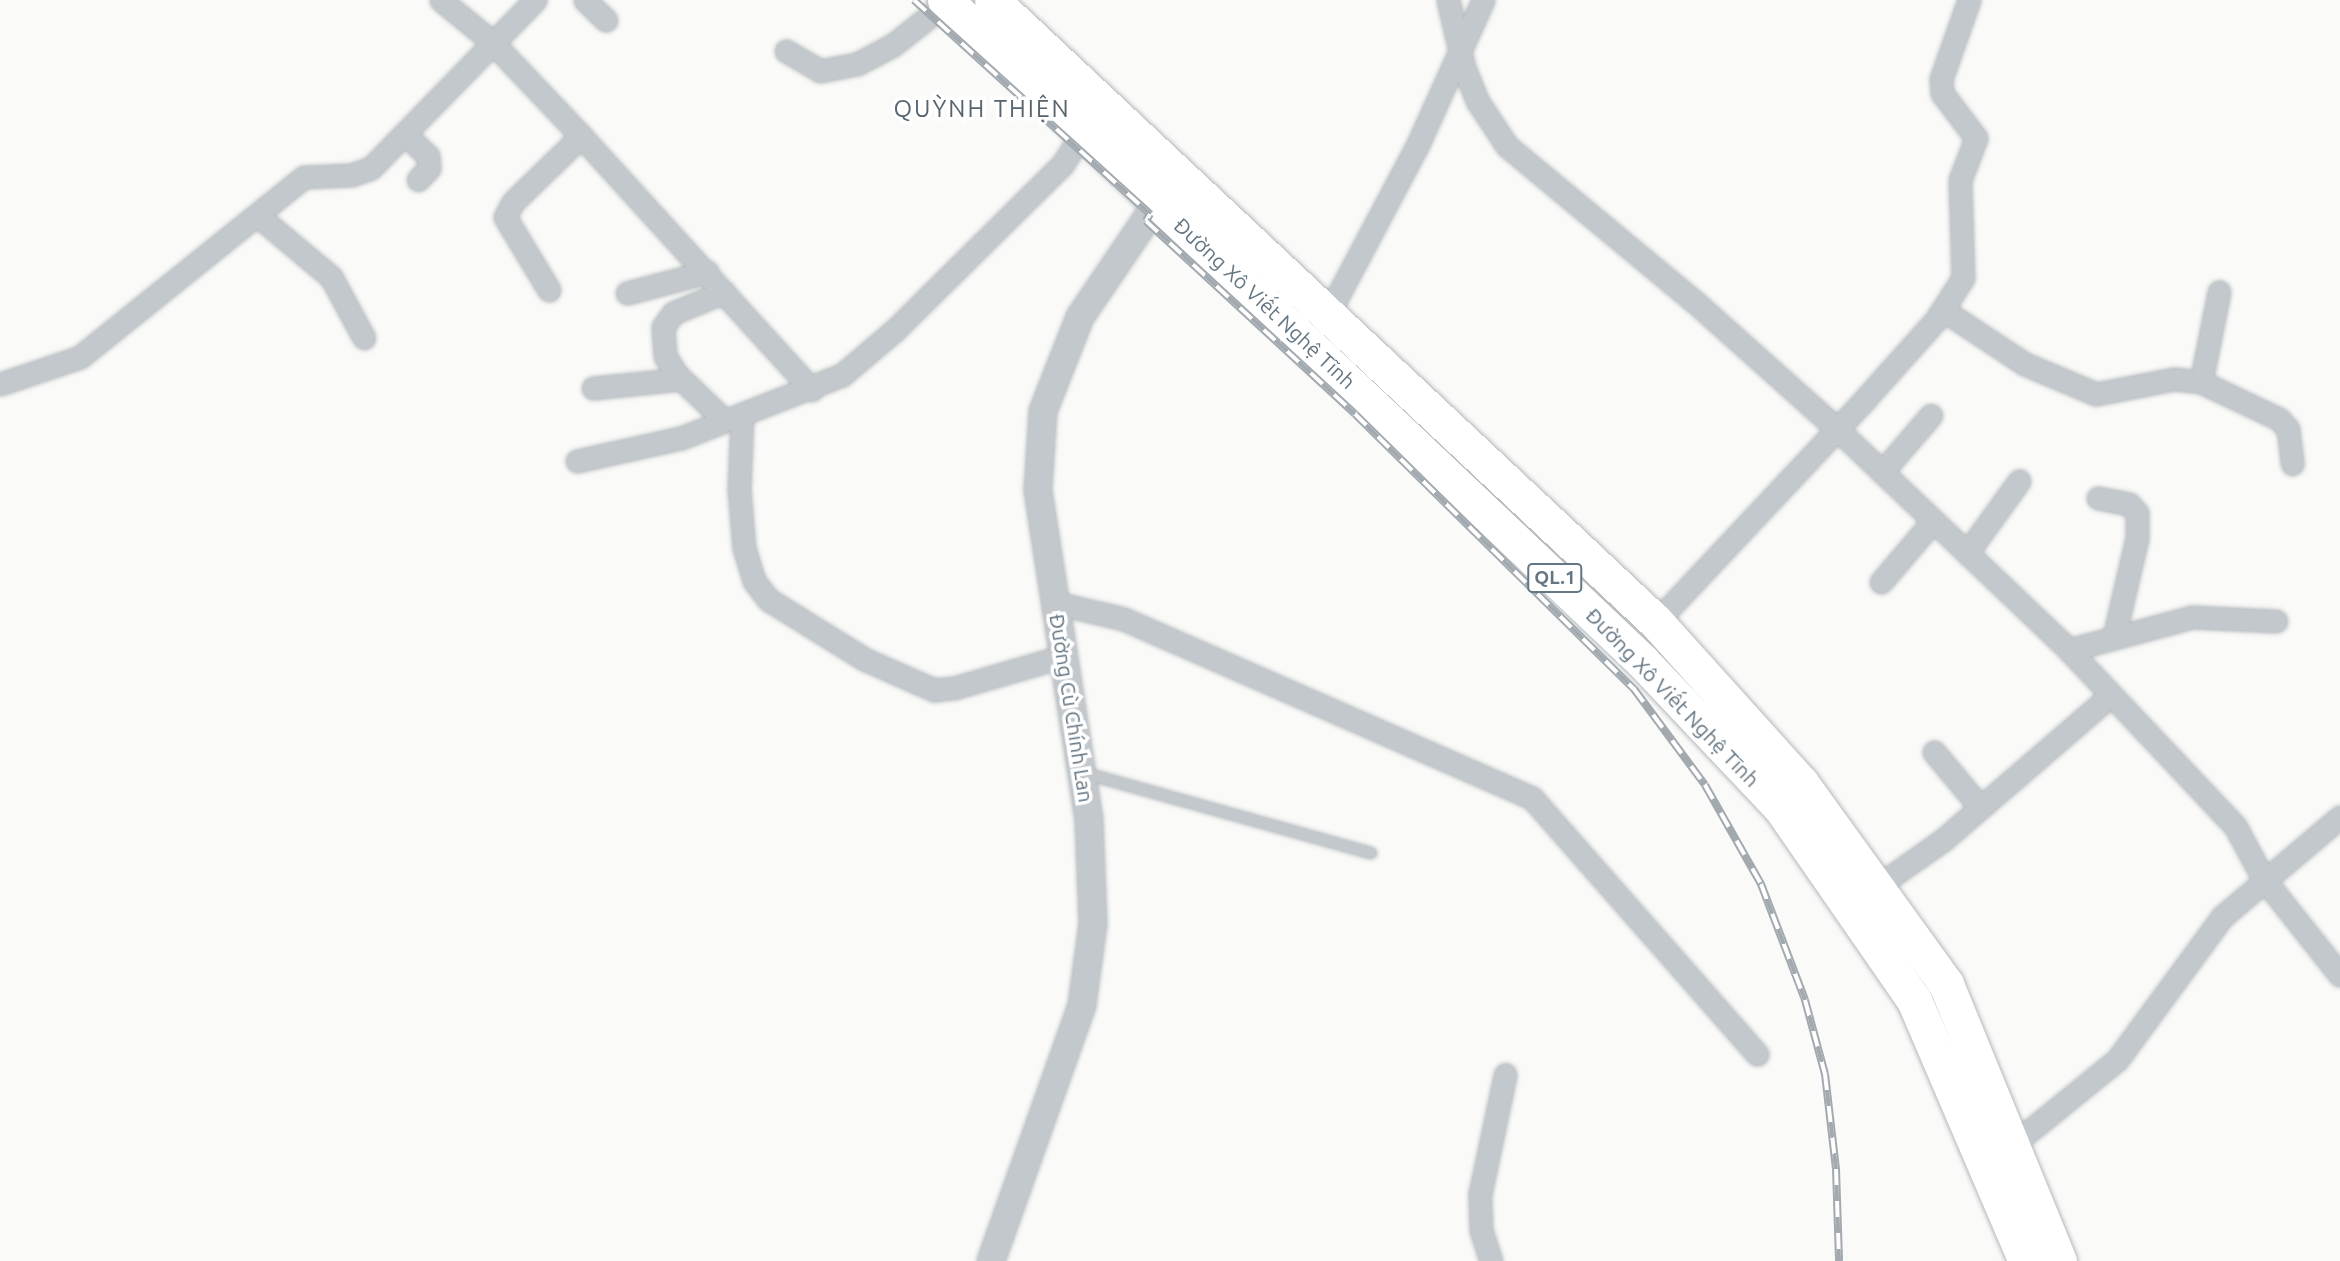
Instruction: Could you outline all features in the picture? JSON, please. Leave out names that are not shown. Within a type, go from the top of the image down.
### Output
[{"type":"highway","name":"Đường Xô Viết Nghệ Tĩnh","points":[[992,0],[1093,118]]},
{"type":"highway","name":"Đường Xô Viết Nghệ Tĩnh","points":[[947,1],[1093,118],[1171,192],[1642,661],[1781,808],[1914,1000],[2026,1261]]},
{"type":"highway","name":"Đường Xô Viết Nghệ Tĩnh","points":[[1171,192],[1327,316],[1656,622],[1801,783],[1879,885],[1946,984],[2059,1261]]},
{"type":"street","points":[[441,0],[491,41],[707,272],[812,390]]},
{"type":"street","points":[[0,384],[80,357],[310,175],[351,175],[371,168],[491,41],[535,0]]},
{"type":"street","points":[[584,0],[606,20]]},
{"type":"street","points":[[1448,0],[1478,102],[1507,146],[1695,302],[1835,427],[2069,650],[2235,825],[2263,878],[2340,975]]},
{"type":"street","points":[[1327,316],[1418,144],[1483,0]]},
{"type":"street","points":[[1656,622],[1944,310],[1963,278],[1960,180],[1976,138],[1942,93],[1941,79],[1969,0]]},
{"type":"street","points":[[786,51],[820,71],[857,64],[893,45],[947,1]]},
{"type":"street","points":[[577,461],[668,442],[812,390],[842,375],[897,329],[1062,165],[1093,118]]},
{"type":"street","points":[[405,134],[428,156],[429,168],[418,180]]},
{"type":"street","points":[[549,290],[505,217],[513,202],[581,136]]},
{"type":"street","name":"Đường Cù Chính Lan","points":[[991,1261],[1082,1005],[1093,925],[1089,820],[1038,489],[1043,411],[1080,317],[1171,192]]},
{"type":"street","points":[[257,215],[331,277],[364,338]]},
{"type":"street","points":[[627,293],[707,272]]},
{"type":"street","points":[[724,292],[684,307],[666,321],[665,356],[681,379],[733,417],[744,548],[759,590],[769,600],[864,659],[934,690],[954,688],[1064,656]]},
{"type":"street","points":[[2201,382],[2219,292]]},
{"type":"street","points":[[1944,310],[2025,364],[2096,394],[2174,379],[2201,382],[2279,419],[2288,429],[2292,464]]},
{"type":"street","points":[[593,388],[681,379]]},
{"type":"street","points":[[1882,471],[1931,415]]},
{"type":"street","points":[[1967,553],[2019,481]]},
{"type":"street","points":[[2098,498],[2129,504],[2137,513],[2137,538],[2114,637]]},
{"type":"street","points":[[1881,582],[1933,520]]},
{"type":"street","points":[[1056,603],[1124,619],[1486,775],[1532,799],[1757,1054]]},
{"type":"street","points":[[2069,650],[2192,617],[2276,621]]},
{"type":"street","points":[[1879,885],[1943,841],[1980,807],[2062,743],[2111,695]]},
{"type":"street","points":[[1934,752],[1980,807]]},
{"type":"street","points":[[2011,1146],[2117,1060],[2203,938],[2263,878],[2340,817]]},
{"type":"street","points":[[1491,1261],[1481,1230],[1480,1194],[1505,1075]]},
{"type":"lane","points":[[1082,772],[1371,853]]},
{"type":"railway","points":[[914,0],[1150,214],[1146,221],[1355,414],[1634,689],[1705,785],[1761,884],[1805,1000],[1825,1074],[1836,1169],[1839,1261]]},
{"type":"district","name":"QUỲNH THIỆN","points":[[982,109]]}]
